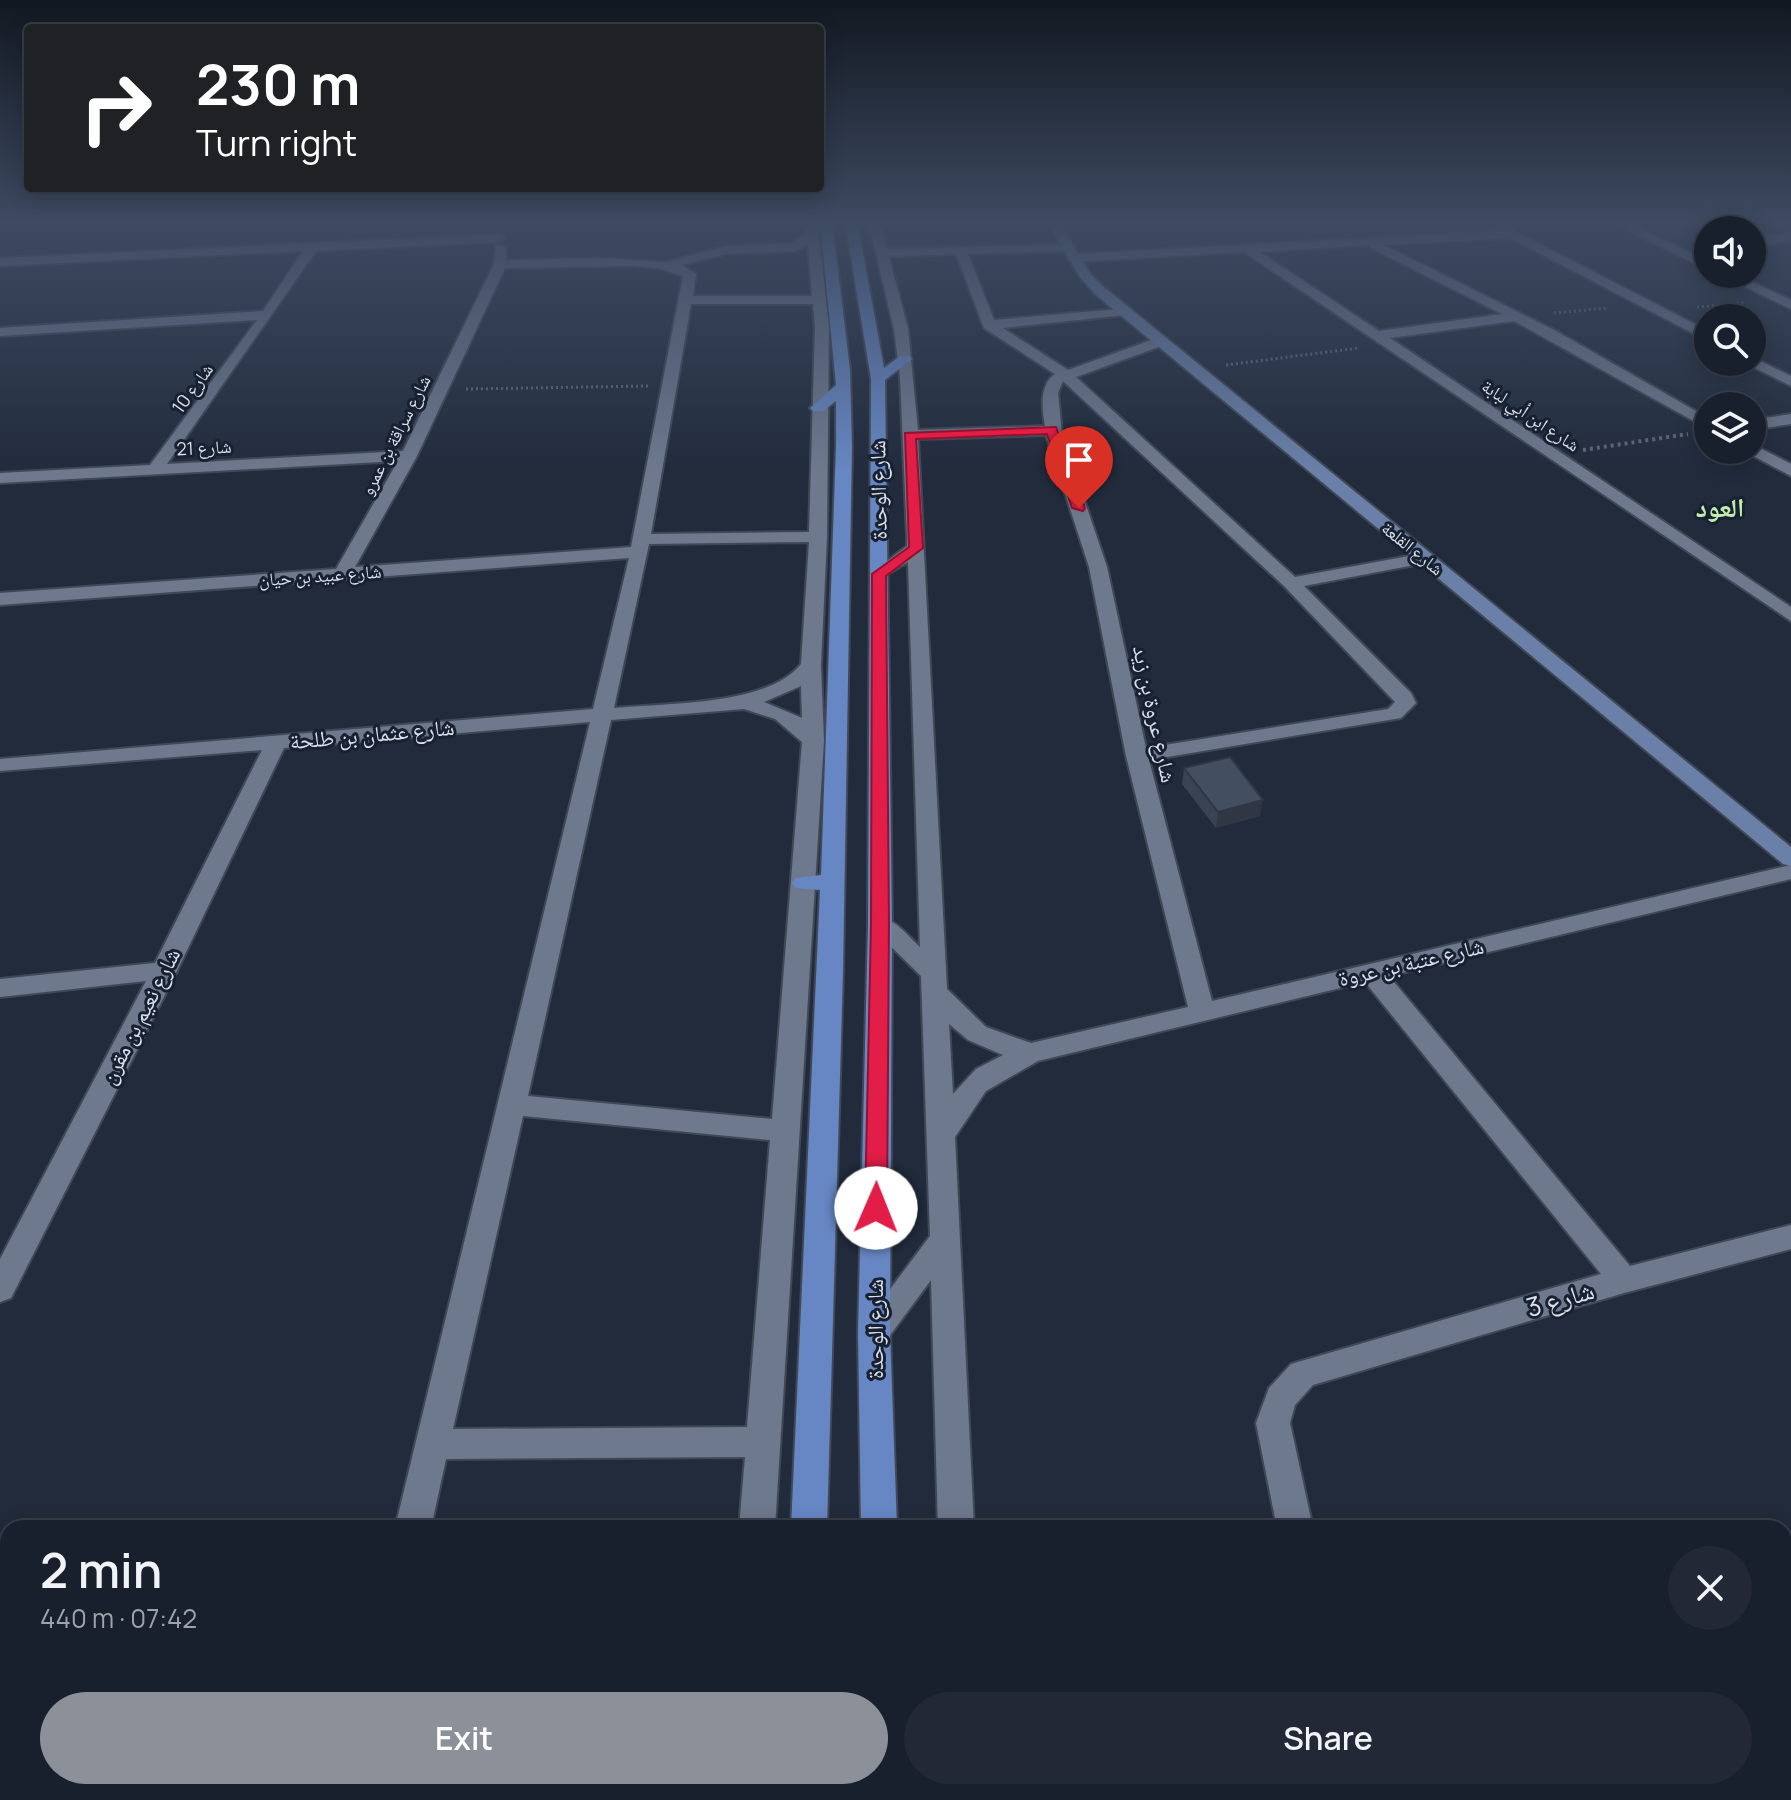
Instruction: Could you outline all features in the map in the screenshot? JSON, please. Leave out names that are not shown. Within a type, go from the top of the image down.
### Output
[{"type":"main road","name":"شارع الوحدة","points":[[809,1520],[844,446],[843,387],[832,305]]},
{"type":"main road","name":"شارع الوحدة","points":[[867,305],[878,379],[880,924],[874,1332],[879,1520]]},
{"type":"main road","points":[[878,379],[905,359]]},
{"type":"main road","points":[[818,408],[843,387]]},
{"type":"main road","points":[[804,883],[832,882]]},
{"type":"street","name":"شارع 10","points":[[155,470],[274,305]]},
{"type":"street","name":"شارع سراقة بن عمرو","points":[[343,573],[409,456],[481,305]]},
{"type":"street","points":[[415,1520],[640,545],[687,305]]},
{"type":"street","points":[[758,1520],[813,741],[811,665],[818,537],[818,408],[822,327],[820,305]]},
{"type":"street","points":[[894,305],[905,359],[916,548],[956,1520]]},
{"type":"street","points":[[981,305],[989,325],[1064,374],[1291,583],[1404,697],[1406,703],[1394,714],[1137,756]]},
{"type":"street","name":"شارع القلعة","points":[[1118,305],[1791,859]]},
{"type":"street","name":"شارع ابن أبي لبابة","points":[[1331,305],[1791,615]]},
{"type":"street","points":[[1490,305],[1551,334],[1694,416]]},
{"type":"street","points":[[1648,305],[1694,329]]},
{"type":"street","points":[[989,325],[1125,311]]},
{"type":"street","points":[[0,350],[7,332],[267,315]]},
{"type":"street","points":[[1383,340],[1513,317]]},
{"type":"street","points":[[1064,374],[1162,341]]},
{"type":"street","points":[[1766,369],[1791,382]]},
{"type":"street","name":"شارع عروة بن زيد","points":[[1064,374],[1056,379],[1050,390],[1051,430],[1100,573],[1137,756],[1202,1012]]},
{"type":"street","points":[[1766,423],[1791,419]]},
{"type":"street","points":[[910,435],[1051,430]]},
{"type":"street","name":"شارع 21","points":[[0,478],[409,456]]},
{"type":"street","points":[[1766,457],[1791,471]]},
{"type":"street","name":"شارع عبيد بن حيان","points":[[0,599],[343,573],[640,545],[818,537]]},
{"type":"street","points":[[879,574],[916,548]]},
{"type":"street","points":[[1291,583],[1425,558]]},
{"type":"street","name":"شارع عثمان بن طلحة","points":[[744,703],[800,679],[811,665]]},
{"type":"street","name":"شارع عثمان بن طلحة","points":[[0,765],[744,703],[779,711],[801,724],[813,741]]},
{"type":"street","name":"شارع نعيم بن مقرن","points":[[0,1289],[164,971],[276,742]]},
{"type":"street","name":"شارع عتبة بن عروة","points":[[941,1136],[967,1090],[986,1074],[1031,1053],[1791,872]]},
{"type":"street","name":"شارع عتبة بن عروة","points":[[880,924],[935,983],[965,1027],[988,1042],[1031,1053]]},
{"type":"street","points":[[0,988],[164,971]]},
{"type":"street","points":[[1370,971],[1624,1280]]},
{"type":"street","points":[[512,1105],[785,1131]]},
{"type":"street","name":"شارع 3","points":[[1293,1520],[1273,1423],[1281,1398],[1302,1374],[1331,1363],[1624,1280],[1791,1237]]},
{"type":"street","points":[[874,1332],[945,1239]]},
{"type":"street","points":[[433,1444],[763,1442]]},
{"type":"path","points":[[1513,317],[1636,305]]},
{"type":"path","points":[[1660,311],[1743,305]]},
{"type":"path","points":[[1197,369],[1383,340]]},
{"type":"path","points":[[441,389],[671,385]]},
{"type":"path","points":[[1554,455],[1693,434]]},
{"type":"building","points":[[1230,757],[1263,800],[1218,812],[1184,768]]},
{"type":"district","name":"العود","points":[[1720,507]]},
{"type":"route","points":[[876,1208],[880,924],[879,574],[916,548],[910,435],[1051,430],[1079,508]]}]
